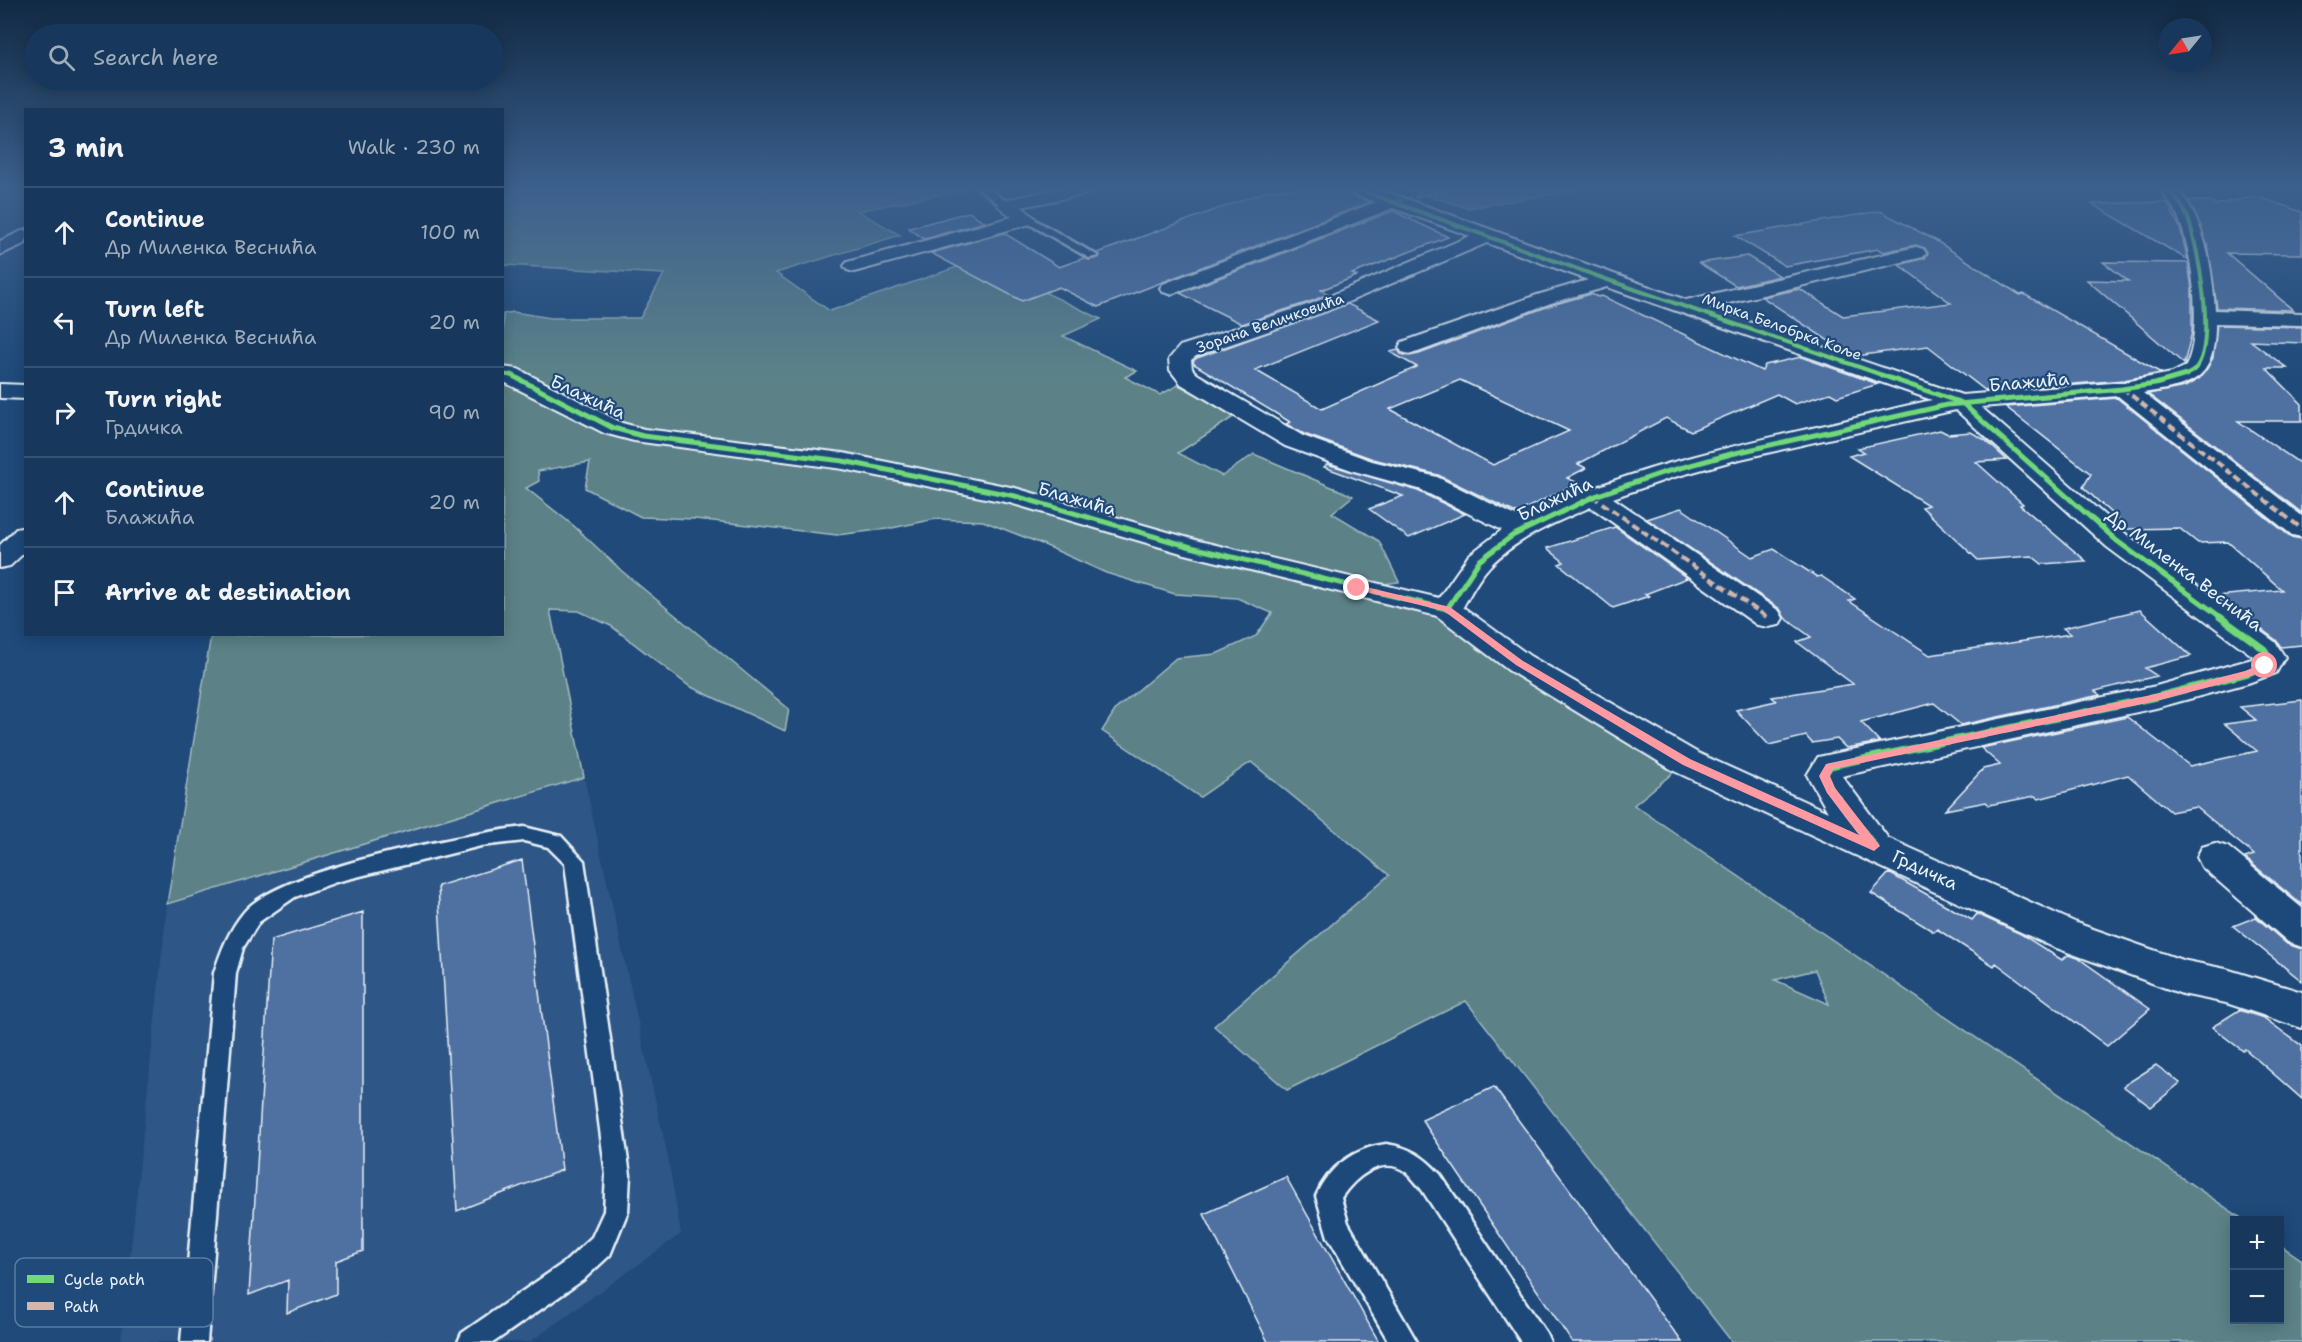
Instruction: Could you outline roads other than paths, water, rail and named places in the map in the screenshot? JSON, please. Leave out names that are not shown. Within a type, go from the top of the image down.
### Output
[{"type":"street","points":[[854,266],[907,252]]},
{"type":"street","points":[[1170,288],[1264,252]]},
{"type":"street","name":"Зорана Величковића","points":[[1450,252],[1320,307],[1188,351],[1180,359],[1181,370],[1189,379],[1294,441],[1363,466],[1428,483],[1522,530]]},
{"type":"street","name":"Мирка Белобрка Коље","points":[[1533,252],[1962,403]]},
{"type":"street","name":"Блажића","points":[[504,374],[510,374],[612,428],[643,436],[843,461],[1015,496],[1191,547],[1447,609],[1483,557],[1522,530],[1592,496],[1673,468],[1962,403],[2169,382],[2195,369],[2205,338],[2205,316],[2197,252]]},
{"type":"street","name":"Мирка Белобрка Коље","points":[[1687,306],[1916,253]]},
{"type":"street","points":[[1410,347],[1544,299],[1608,280]]},
{"type":"street","points":[[2205,316],[2302,319]]},
{"type":"street","points":[[2122,388],[2302,529]]},
{"type":"street","points":[[0,391],[24,392]]},
{"type":"street","name":"Др Миленка Веснића","points":[[1874,846],[1831,790],[1824,776],[1830,766],[2156,697],[2248,673],[2265,666],[2269,657],[2264,649],[2117,541],[1962,403]]},
{"type":"street","name":"Блажића","points":[[1592,496],[1768,618]]},
{"type":"street","points":[[0,560],[24,537]]},
{"type":"street","name":"Грдичка","points":[[1447,609],[1520,663],[1686,762],[2065,935],[2127,959],[2302,1010]]},
{"type":"street","points":[[2215,857],[2302,931]]},
{"type":"lane","points":[[1085,252],[1093,256]]},
{"type":"lane","points":[[201,1258],[225,973],[233,946],[252,916],[288,891],[334,875],[434,850],[524,834],[554,841],[574,861],[618,1175],[616,1211],[601,1246],[574,1270],[471,1342]]},
{"type":"lane","points":[[1404,1342],[1337,1228],[1328,1196],[1340,1177],[1358,1165],[1374,1157],[1392,1154],[1413,1163],[1431,1182],[1537,1342]]},
{"type":"lane","points":[[194,1342],[195,1327]]}]
